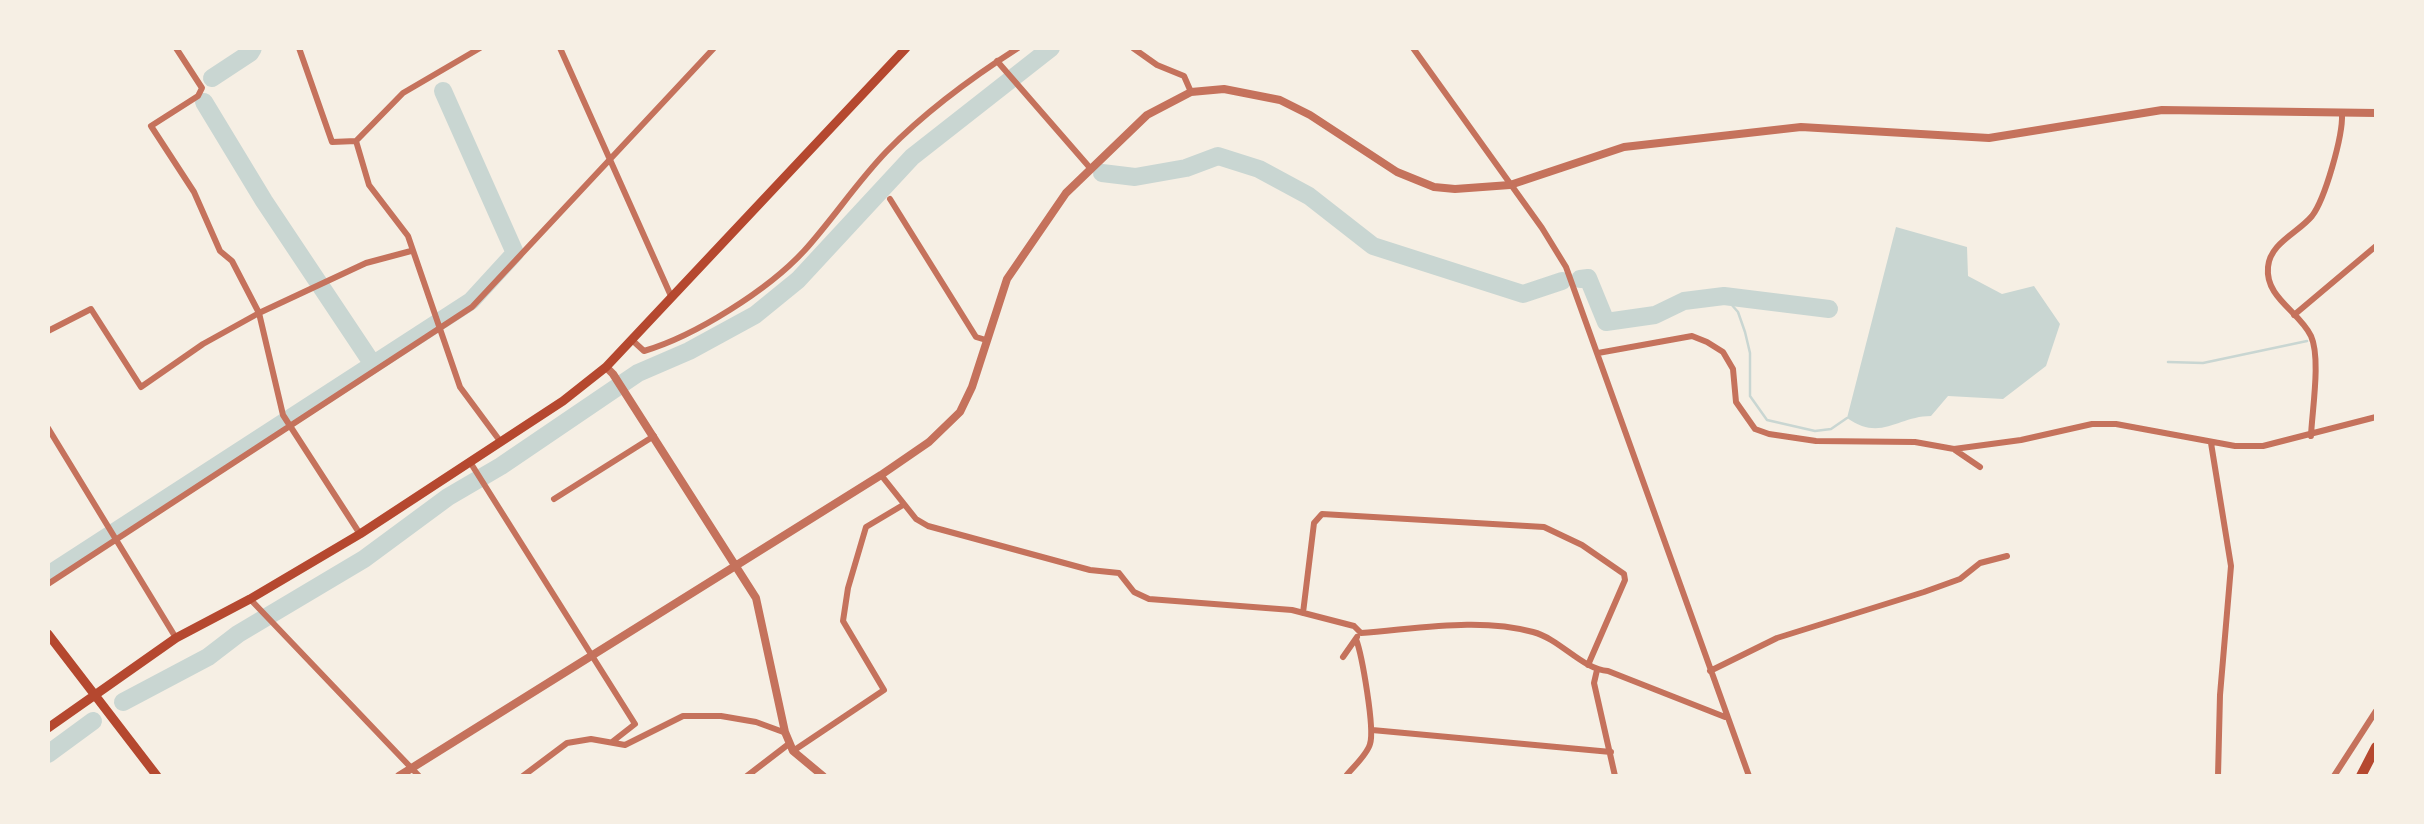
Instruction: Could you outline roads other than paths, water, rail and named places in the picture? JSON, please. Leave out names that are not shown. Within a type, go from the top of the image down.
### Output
[{"type":"highway","points":[[2361,776],[2376,747]]},
{"type":"main road","points":[[48,728],[176,638],[254,604],[610,371],[671,296],[906,48]]},
{"type":"main road","points":[[48,634],[157,776]]},
{"type":"street","points":[[176,48],[202,88],[198,96],[151,126],[194,192],[220,251],[232,260],[259,313],[287,420],[360,534]]},
{"type":"street","points":[[299,48],[332,142],[356,141],[403,93],[480,48]]},
{"type":"street","points":[[560,48],[671,296]]},
{"type":"street","points":[[48,584],[287,420],[472,307],[714,48]]},
{"type":"street","points":[[632,340],[644,350],[659,346],[706,322],[785,268],[885,152],[971,78],[1018,48]]},
{"type":"street","points":[[1133,48],[1157,65],[1184,76],[1192,92]]},
{"type":"street","points":[[1413,48],[1566,267],[1749,776]]},
{"type":"street","points":[[999,63],[1090,168]]},
{"type":"street","points":[[399,776],[881,476],[929,442],[960,412],[1008,279],[1046,217],[1090,168],[1146,116],[1192,92],[1224,89],[1280,100],[1397,172],[1434,187],[1483,190],[1510,185],[1624,147],[1784,128],[1835,126],[1902,135],[1990,138],[2162,110],[2376,113]]},
{"type":"street","points":[[2311,436],[2312,338],[2271,288],[2268,263],[2273,251],[2312,216],[2319,204],[2339,147],[2342,114]]},
{"type":"street","points":[[356,141],[368,185],[408,236],[465,396],[500,441]]},
{"type":"street","points":[[890,199],[976,337],[986,340]]},
{"type":"street","points":[[2294,315],[2376,246]]},
{"type":"street","points":[[48,331],[92,309],[141,386],[203,344],[259,313],[366,263],[411,251]]},
{"type":"street","points":[[1598,352],[1692,336],[1723,352],[1733,369],[1736,402],[1754,429],[1816,441],[1915,442],[1954,449],[2022,440],[2092,424],[2138,427],[2211,443],[2264,446],[2376,417]]},
{"type":"street","points":[[610,371],[737,566],[761,610],[786,733],[792,747],[823,776]]},
{"type":"street","points":[[48,428],[176,638]]},
{"type":"street","points":[[554,499],[654,436]]},
{"type":"street","points":[[2211,443],[2231,566],[2220,695],[2218,776]]},
{"type":"street","points":[[1954,449],[1980,467]]},
{"type":"street","points":[[470,464],[635,724],[612,742]]},
{"type":"street","points":[[881,476],[916,519],[944,531],[1090,570],[1119,573],[1134,592],[1149,599],[1292,610],[1354,626],[1372,730],[1370,746],[1346,776]]},
{"type":"street","points":[[747,776],[884,690],[844,621],[845,600],[866,528],[903,505]]},
{"type":"street","points":[[1303,613],[1314,523],[1322,514],[1544,528],[1582,544],[1624,574],[1625,580],[1588,665]]},
{"type":"street","points":[[1710,671],[1790,633],[1942,586],[1960,579],[1980,563],[2006,556]]},
{"type":"street","points":[[254,604],[419,776]]},
{"type":"street","points":[[1343,657],[1358,636],[1433,626],[1512,628],[1554,641],[1597,670],[1726,717]]},
{"type":"street","points":[[1597,670],[1594,683],[1614,776]]},
{"type":"street","points":[[2334,776],[2376,710]]},
{"type":"street","points":[[522,776],[568,743],[592,739],[625,745],[672,720],[699,715],[756,722],[786,733]]},
{"type":"street","points":[[1372,730],[1611,752]]},
{"type":"waterway","points":[[212,78],[253,48]]},
{"type":"waterway","points":[[123,702],[208,657],[238,634],[364,559],[448,497],[501,466],[638,373],[755,315],[798,280],[912,157],[1051,48]]},
{"type":"waterway","points":[[48,575],[471,301],[515,253],[443,91]]},
{"type":"waterway","points":[[204,102],[264,201],[372,363]]},
{"type":"waterway","points":[[1102,173],[1135,177],[1186,168],[1218,156],[1259,169],[1309,196],[1373,246],[1523,294],[1562,281]]},
{"type":"waterway","points":[[1580,279],[1588,278],[1606,322],[1655,315],[1684,301],[1724,296],[1829,309]]},
{"type":"waterway","points":[[1724,296],[1738,312],[1745,332],[1750,353],[1750,396],[1767,420],[1815,431],[1831,429],[1847,418]]},
{"type":"waterway","points":[[2168,362],[2203,363],[2307,341]]},
{"type":"waterway","points":[[48,754],[93,721]]}]
